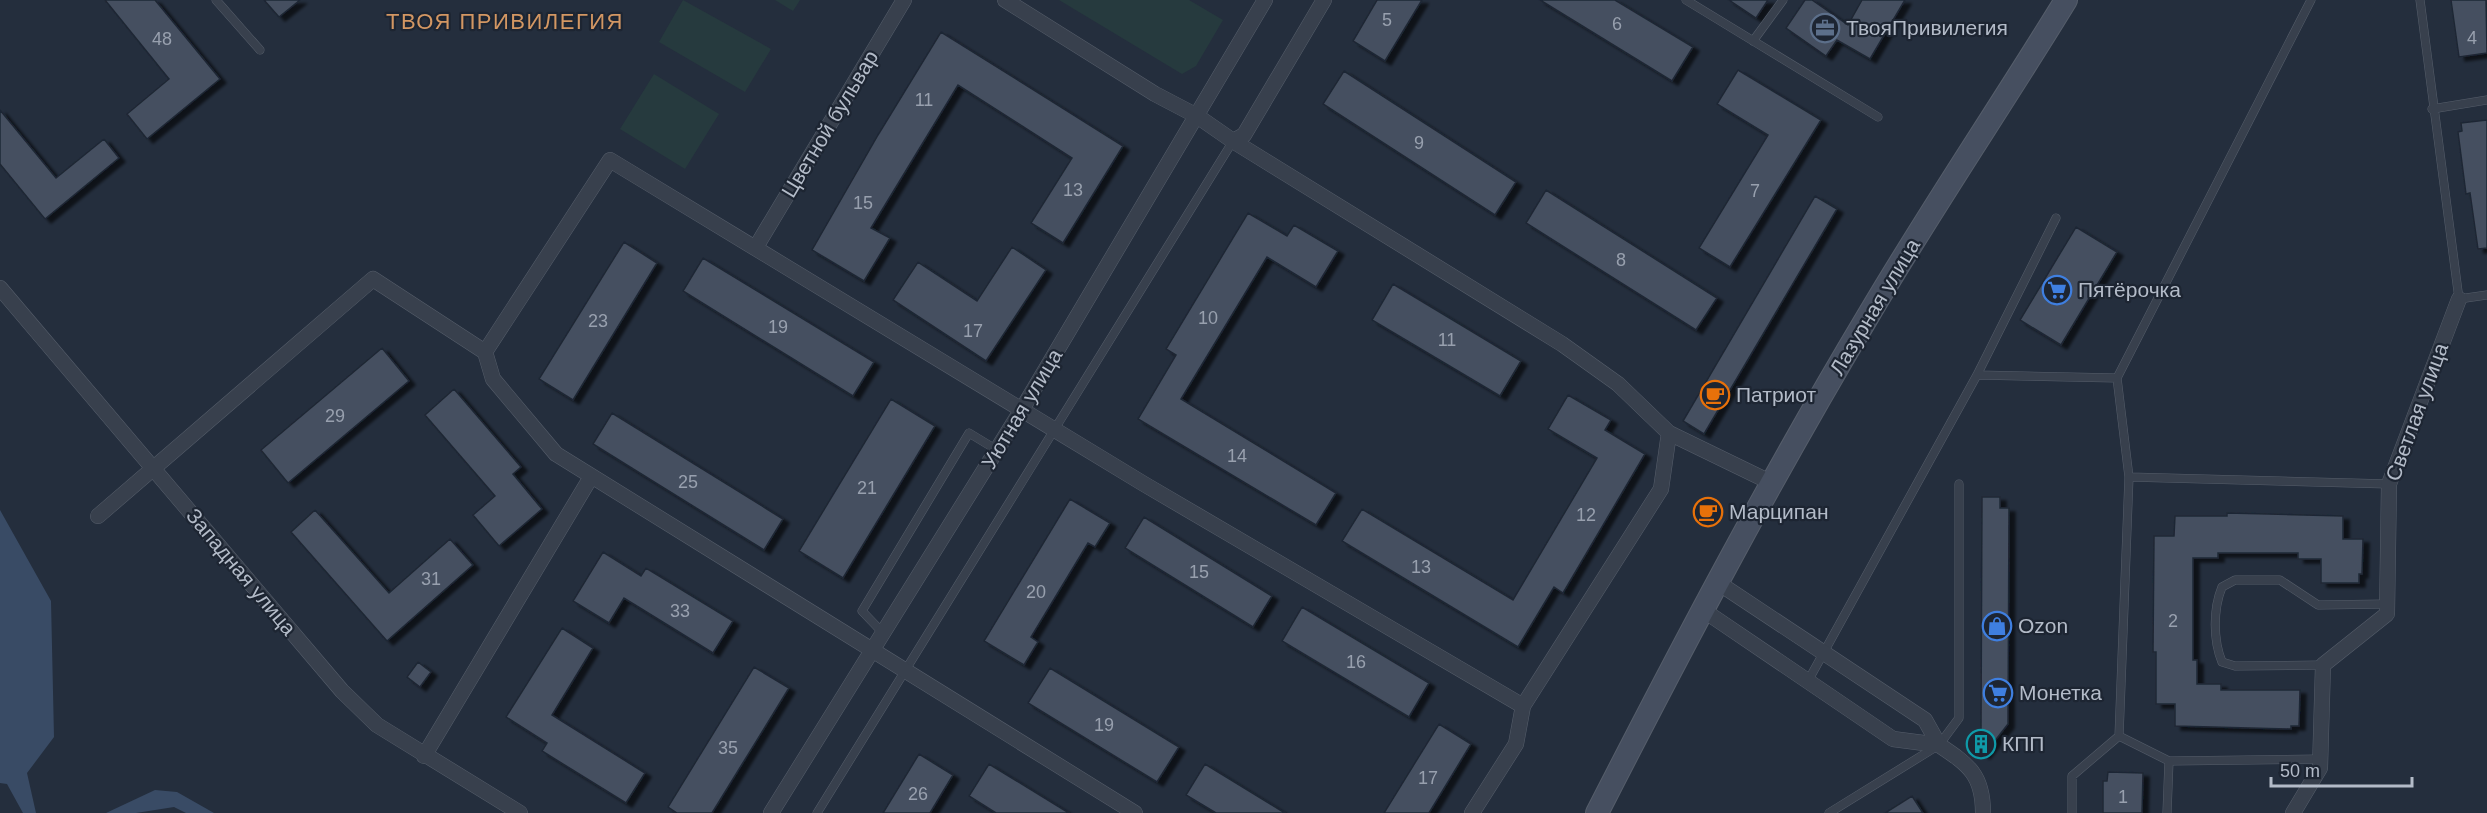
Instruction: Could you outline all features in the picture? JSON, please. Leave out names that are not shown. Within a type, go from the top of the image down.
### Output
[{"type":"street","name":"Цветной бульвар","points":[[756,247],[904,0]]},
{"type":"street","points":[[1005,0],[1155,94],[1197,116],[1233,141],[1562,344],[1618,384],[1669,433],[1772,483]]},
{"type":"street","name":"Уютная улица","points":[[771,813],[1021,411],[1265,0]]},
{"type":"street","points":[[1233,141],[1244,135],[1324,0]]},
{"type":"street","name":"Лазурная улица","points":[[1597,813],[1717,582],[1772,483],[1885,288],[2066,0]]},
{"type":"street","points":[[485,352],[610,160],[756,247],[1021,411],[1523,706]]},
{"type":"street","points":[[98,516],[373,279],[485,352],[493,379],[556,454],[871,649],[904,672],[1135,813]]},
{"type":"street","name":"Западная улица","points":[[0,288],[342,691],[377,725],[520,813]]},
{"type":"street","name":"Светлая улица","points":[[2387,604],[2389,484],[2458,299]]},
{"type":"street","points":[[1472,813],[1516,744],[1523,706],[1661,489],[1669,433]]},
{"type":"street","points":[[424,756],[591,477]]},
{"type":"street","points":[[1717,582],[1826,652],[1925,720],[1939,745]]},
{"type":"street","points":[[2293,813],[2320,768],[2323,665],[2387,614],[2387,604]]},
{"type":"street","points":[[1703,610],[1893,739],[1939,745],[1969,765],[1983,791],[1983,813]]},
{"type":"lane","points":[[216,0],[260,50]]},
{"type":"lane","points":[[1686,0],[1878,117]]},
{"type":"lane","points":[[1752,41],[1783,0]]},
{"type":"lane","points":[[2072,813],[2072,776],[2119,736],[2129,477],[2116,378],[2311,0]]},
{"type":"lane","points":[[2420,0],[2432,109],[2458,299],[2487,295]]},
{"type":"lane","points":[[2432,109],[2487,100]]},
{"type":"lane","points":[[817,813],[1233,141]]},
{"type":"lane","points":[[1808,681],[1977,375],[2056,218]]},
{"type":"lane","points":[[1977,375],[2116,378]]},
{"type":"lane","points":[[882,632],[862,611],[969,433],[997,450]]},
{"type":"lane","points":[[2129,477],[2389,484]]},
{"type":"lane","points":[[1829,813],[1939,745],[1959,718],[1959,484]]},
{"type":"lane","points":[[2323,665],[2235,666],[2222,662],[2216,648],[2217,599],[2222,586],[2235,580],[2280,580],[2318,605],[2387,604]]},
{"type":"lane","points":[[2119,736],[2169,761],[2321,759]]},
{"type":"lane","points":[[2167,813],[2169,761]]},
{"type":"green space","points":[[683,0],[771,49],[745,92],[659,42]]},
{"type":"green space","points":[[775,0],[800,0],[793,11]]},
{"type":"green space","points":[[1059,0],[1189,0],[1223,20],[1196,66],[1182,74]]},
{"type":"green space","points":[[654,74],[719,114],[685,169],[620,129]]},
{"type":"water","points":[[0,510],[51,601],[54,737],[27,773],[36,813],[23,813],[7,784],[0,783]]},
{"type":"water","points":[[155,790],[177,792],[214,813],[186,813],[174,807],[136,813],[106,813]]},
{"type":"building","points":[[105,0],[155,0],[220,79],[147,139],[127,114],[169,79]]},
{"type":"building","points":[[264,0],[300,0],[279,17]]},
{"type":"building","points":[[1377,0],[1422,0],[1385,61],[1353,41]]},
{"type":"building","points":[[1540,0],[1615,0],[1693,47],[1672,81]]},
{"type":"building","points":[[1729,0],[1768,0],[1756,18]]},
{"type":"building","points":[[1805,0],[1812,0],[1848,25],[1862,0],[1905,0],[1870,59],[1837,40],[1826,56],[1786,28]]},
{"type":"building","points":[[2451,0],[2486,0],[2487,53],[2459,57]]},
{"type":"building","points":[[941,32],[1123,146],[1063,243],[1031,223],[1072,158],[958,85],[871,228],[890,238],[864,281],[812,250]]},
{"type":"building","points":[[1738,70],[1821,120],[1730,267],[1699,248],[1768,135],[1717,104]]},
{"type":"building","points":[[1344,71],[1516,182],[1495,215],[1323,104]]},
{"type":"building","points":[[0,110],[56,178],[104,139],[119,158],[45,219],[0,164]]},
{"type":"building","points":[[2487,120],[2487,248],[2478,249],[2470,193],[2466,194],[2458,132],[2462,131],[2461,123]]},
{"type":"building","points":[[1546,190],[1717,298],[1696,330],[1526,223]]},
{"type":"building","points":[[1815,196],[1837,209],[1704,434],[1683,421]]},
{"type":"building","points":[[1248,213],[1287,236],[1294,225],[1338,251],[1316,287],[1267,257],[1181,399],[1336,493],[1316,525],[1138,419],[1176,355],[1166,349]]},
{"type":"building","points":[[2076,227],[2117,252],[2061,345],[2020,320]]},
{"type":"building","points":[[624,242],[657,263],[573,400],[539,379]]},
{"type":"building","points":[[1012,247],[1046,270],[986,361],[893,300],[918,262],[977,301]]},
{"type":"building","points":[[703,258],[874,362],[853,396],[683,291]]},
{"type":"building","points":[[1393,284],[1521,361],[1500,396],[1372,320]]},
{"type":"building","points":[[382,348],[409,381],[288,483],[261,450]]},
{"type":"building","points":[[454,389],[521,467],[513,474],[542,509],[499,546],[473,515],[495,496],[425,415]]},
{"type":"building","points":[[1568,395],[1611,420],[1605,430],[1645,454],[1563,593],[1554,587],[1518,647],[1342,541],[1362,509],[1513,600],[1597,458],[1548,429]]},
{"type":"building","points":[[891,399],[935,426],[843,578],[799,551]]},
{"type":"building","points":[[612,413],[783,519],[764,550],[593,444]]},
{"type":"building","points":[[1982,497],[2000,497],[2000,508],[2009,508],[2008,724],[1984,755],[1970,745],[1981,730]]},
{"type":"building","points":[[1070,499],[1110,523],[1095,547],[1088,543],[1031,637],[1038,642],[1024,665],[984,641]]},
{"type":"building","points":[[315,510],[389,593],[450,539],[473,565],[387,641],[291,532]]},
{"type":"building","points":[[2227,513],[2343,516],[2343,539],[2363,539],[2362,574],[2359,574],[2359,583],[2321,583],[2321,559],[2298,559],[2298,553],[2218,553],[2218,558],[2193,558],[2193,660],[2197,660],[2197,684],[2221,684],[2221,690],[2300,690],[2299,726],[2291,726],[2291,729],[2175,726],[2175,704],[2156,704],[2156,652],[2153,652],[2154,536],[2174,536],[2175,516],[2227,516]]},
{"type":"building","points":[[1144,517],[1272,596],[1253,627],[1125,548]]},
{"type":"building","points":[[603,552],[641,576],[646,568],[733,621],[713,653],[624,598],[609,623],[573,601]]},
{"type":"building","points":[[1302,607],[1429,683],[1409,717],[1282,641]]},
{"type":"building","points":[[562,628],[593,648],[552,715],[645,773],[626,803],[542,751],[547,743],[506,717]]},
{"type":"building","points":[[418,662],[431,672],[420,687],[407,677]]},
{"type":"building","points":[[754,667],[789,688],[712,813],[677,813],[668,807]]},
{"type":"building","points":[[1050,668],[1179,747],[1157,782],[1028,703]]},
{"type":"building","points":[[1439,724],[1471,744],[1429,813],[1384,813]]},
{"type":"building","points":[[919,754],[953,775],[930,813],[883,813]]},
{"type":"building","points":[[989,764],[1069,813],[996,813],[969,796]]},
{"type":"building","points":[[1205,764],[1285,813],[1216,813],[1186,795]]},
{"type":"building","points":[[2108,772],[2143,773],[2142,813],[2103,813],[2103,781],[2107,781]]},
{"type":"building","points":[[1912,796],[1923,813],[1885,813]]},
{"type":"place","name":"ТвояПривилегия","points":[[1825,28]]},
{"type":"place","name":"Пятёрочка","points":[[2057,290]]},
{"type":"place","name":"Патриот","points":[[1715,395]]},
{"type":"place","name":"Марципан","points":[[1708,512]]},
{"type":"place","name":"Ozon","points":[[1997,626]]},
{"type":"place","name":"Монетка","points":[[1998,693]]},
{"type":"place","name":"КПП","points":[[1981,744]]},
{"type":"district","name":"ТВОЯ ПРИВИЛЕГИЯ","points":[[505,21]]}]
